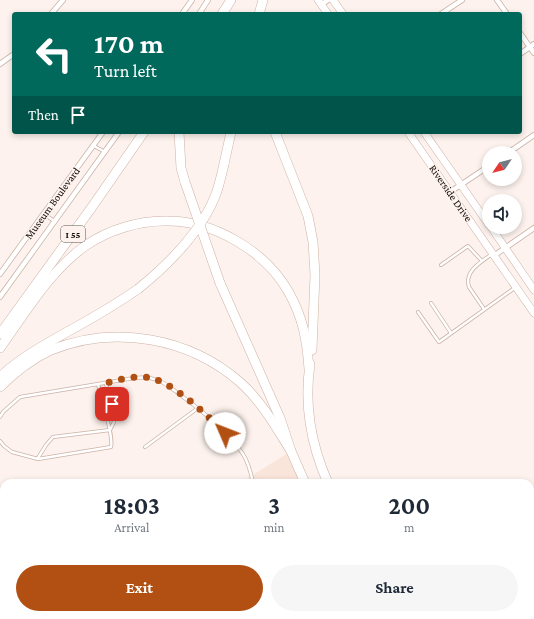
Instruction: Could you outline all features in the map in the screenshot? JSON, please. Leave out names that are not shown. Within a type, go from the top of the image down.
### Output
[{"type":"highway","points":[[223,12],[232,0]]},
{"type":"highway","points":[[259,12],[264,0]]},
{"type":"highway","points":[[264,0],[264,12]]},
{"type":"highway","name":"I 55","points":[[0,334],[143,134]]},
{"type":"highway","points":[[179,134],[181,168],[220,283],[280,418],[291,451],[303,479]]},
{"type":"highway","points":[[0,376],[19,361],[41,347],[138,289],[169,262],[196,230],[216,192],[231,134]]},
{"type":"highway","points":[[276,134],[308,216],[313,242],[315,275],[308,411],[317,457],[326,479]]},
{"type":"highway","points":[[0,348],[54,274],[61,266],[86,245],[119,229],[135,224],[167,221],[206,228],[226,235],[244,246],[267,265],[288,290],[297,308],[306,339],[309,369]]},
{"type":"highway","points":[[0,387],[26,364],[51,351],[70,344],[88,339],[106,337],[153,340],[186,350],[215,364],[230,374],[258,400],[291,451]]},
{"type":"street","points":[[53,12],[63,0]]},
{"type":"street","points":[[183,12],[192,0]]},
{"type":"street","points":[[200,12],[208,0]]},
{"type":"street","points":[[327,12],[320,2],[328,0]]},
{"type":"street","points":[[333,0],[342,12]]},
{"type":"street","points":[[444,12],[462,0]]},
{"type":"street","points":[[497,0],[506,12]]},
{"type":"street","points":[[522,35],[532,46],[534,53]]},
{"type":"street","points":[[522,53],[532,46]]},
{"type":"street","points":[[0,64],[12,55]]},
{"type":"street","name":"Museum Boulevard","points":[[0,274],[102,134]]},
{"type":"street","name":"Museum Boulevard","points":[[0,297],[118,134]]},
{"type":"street","name":"Riverside Drive","points":[[409,134],[534,313]]},
{"type":"street","name":"Riverside Drive","points":[[425,134],[482,215]]},
{"type":"street","points":[[518,146],[534,135]]},
{"type":"street","points":[[450,192],[482,171]]},
{"type":"street","points":[[494,254],[534,228]]},
{"type":"street","name":"Riverside Drive","points":[[495,234],[534,290]]},
{"type":"lane","points":[[94,145],[105,152]]},
{"type":"lane","points":[[44,214],[54,222]]},
{"type":"lane","points":[[441,265],[468,246],[482,261]]},
{"type":"lane","points":[[484,309],[467,282],[474,267],[494,254]]},
{"type":"lane","points":[[418,312],[438,342],[516,287]]},
{"type":"lane","points":[[430,303],[451,333]]},
{"type":"lane","points":[[0,418],[2,412],[20,397],[144,376],[170,386],[198,408],[234,442],[244,456],[252,479]]},
{"type":"lane","points":[[106,383],[114,422],[110,430]]},
{"type":"lane","points":[[0,441],[12,452],[38,459],[111,447],[112,442],[110,430],[98,384]]},
{"type":"lane","points":[[145,447],[198,408]]},
{"type":"lane","points":[[38,459],[52,437],[110,430]]},
{"type":"shaded area","points":[[291,451],[303,479],[246,479]]},
{"type":"route","points":[[112,404],[106,383],[144,376],[152,378],[170,386],[198,408],[225,433]]}]
